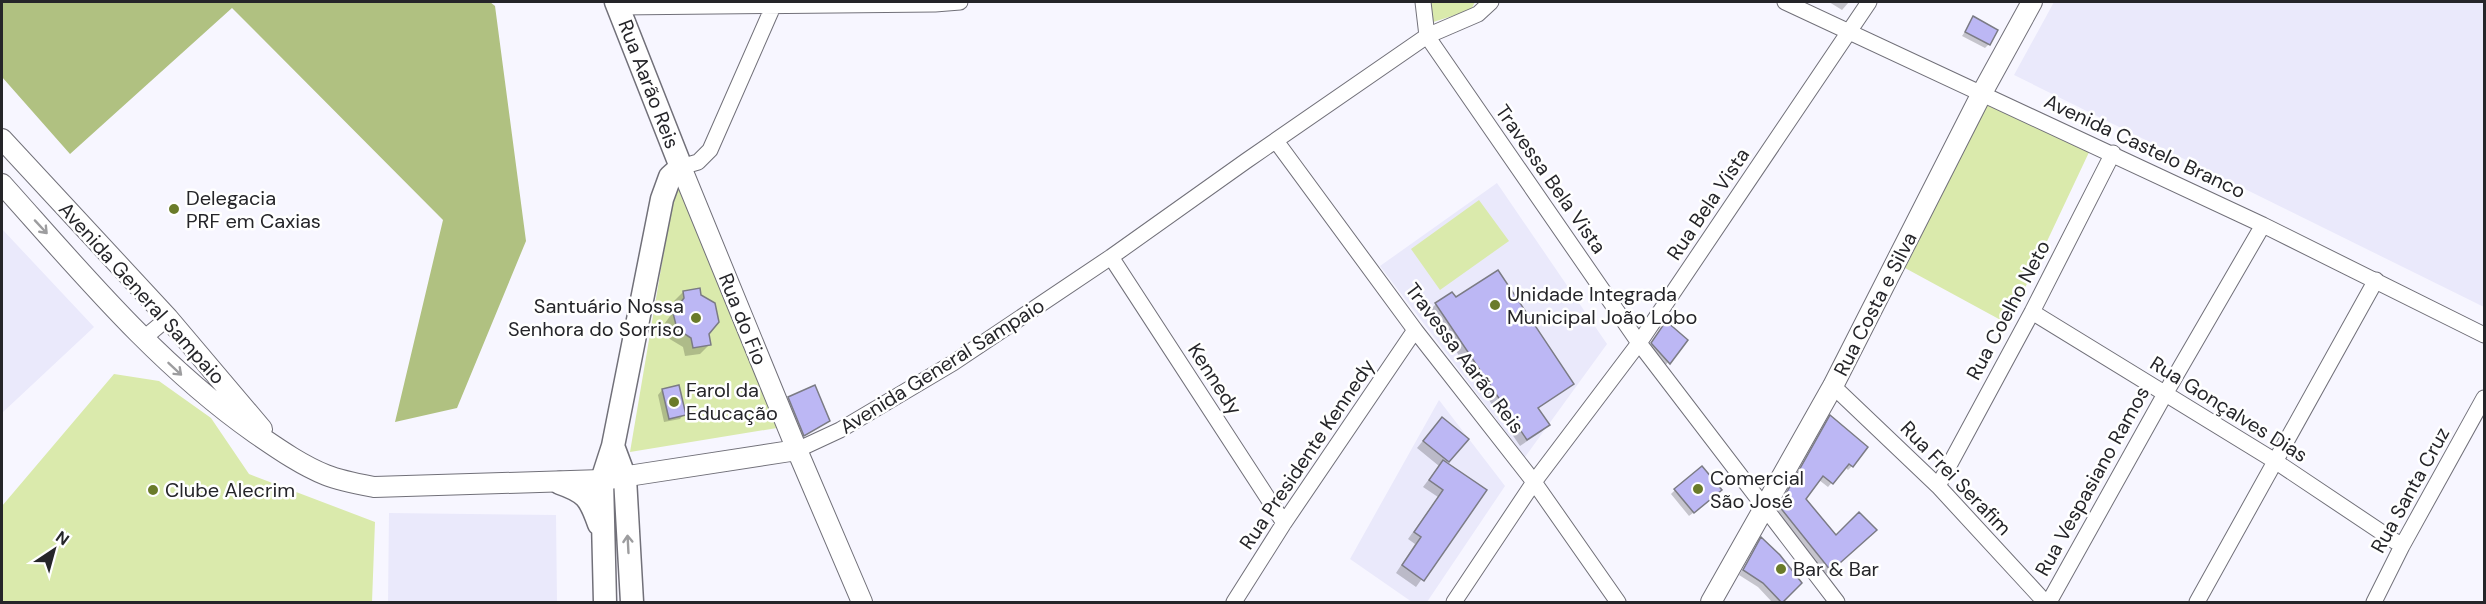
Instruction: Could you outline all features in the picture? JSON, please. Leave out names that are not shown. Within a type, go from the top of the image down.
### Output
[{"type":"main road","name":"Rua Aarão Reis","points":[[617,4],[681,167]]},
{"type":"main road","points":[[605,603],[602,480],[613,446],[662,199],[670,177],[681,167]]},
{"type":"main road","points":[[613,446],[624,478],[632,603]]},
{"type":"main road","points":[[560,483],[583,492],[588,498],[603,536]]},
{"type":"street","points":[[617,4],[935,4],[960,2]]},
{"type":"street","name":"Travessa Bela Vista","points":[[1423,2],[1427,36],[1639,344],[1837,603]]},
{"type":"street","name":"Avenida General Sampaio","points":[[2,184],[144,339],[205,395],[280,450],[323,474],[374,487],[560,483],[624,478],[797,450],[850,425],[953,363],[1111,257],[1427,36],[1478,14],[1491,2]]},
{"type":"street","name":"Avenida Castelo Branco","points":[[1785,2],[2113,153],[2376,280],[2484,335]]},
{"type":"street","name":"Rua Bela Vista","points":[[1454,603],[1534,482],[1639,344],[1869,2]]},
{"type":"street","name":"Rua Costa e Silva","points":[[1711,603],[1763,506],[1833,386],[1982,93],[2032,2]]},
{"type":"street","points":[[681,167],[698,162],[710,150],[775,4]]},
{"type":"street","name":"Avenida General Sampaio","points":[[2,139],[168,318],[280,450]]},
{"type":"street","name":"Travessa Aarão Reis","points":[[1276,141],[1415,330],[1534,482],[1618,603]]},
{"type":"street","name":"Rua Coelho Neto","points":[[1938,486],[2032,312],[2113,153]]},
{"type":"street","name":"Rua do Fio","points":[[681,167],[862,603]]},
{"type":"street","name":"Rua Vespasiano Ramos","points":[[2047,603],[2263,225]]},
{"type":"street","name":"Kennedy","points":[[1111,257],[1284,523]]},
{"type":"street","points":[[2197,603],[2376,280]]},
{"type":"street","name":"Rua Gonçalves Dias","points":[[2032,312],[2276,461],[2402,546]]},
{"type":"street","points":[[144,339],[168,318]]},
{"type":"street","name":"Rua Presidente Kennedy","points":[[1234,603],[1284,523],[1415,330]]},
{"type":"street","name":"Rua Frei Serafim","points":[[1833,386],[1938,486],[2047,603]]},
{"type":"street","name":"Rua Santa Cruz","points":[[2374,603],[2402,546],[2484,398]]},
{"type":"shaded area","points":[[2054,2],[2484,2],[2484,307],[2014,75]]},
{"type":"shaded area","name":"Unidade Integrada Municipal João Lobo","points":[[1497,183],[1607,344],[1525,457],[1380,266]]},
{"type":"shaded area","points":[[2,229],[94,327],[2,413]]},
{"type":"shaded area","points":[[1439,400],[1505,486],[1427,602],[1412,602],[1350,559]]},
{"type":"shaded area","points":[[389,513],[556,515],[557,602],[388,602]]},
{"type":"green space","points":[[2,2],[490,2],[495,6],[526,241],[457,408],[395,422],[443,220],[232,8],[70,154],[2,77]]},
{"type":"green space","points":[[1423,2],[1475,2],[1471,10],[1427,24]]},
{"type":"green space","points":[[1989,100],[2091,148],[2008,324],[1905,268]]},
{"type":"green space","points":[[676,180],[777,428],[630,452]]},
{"type":"green space","points":[[1479,200],[1509,241],[1440,290],[1411,249]]},
{"type":"green space","name":"Clube Alecrim","points":[[114,374],[159,381],[211,418],[249,474],[375,522],[372,602],[2,602],[2,506]]},
{"type":"building","points":[[1973,16],[1998,30],[1990,45],[1965,32]]},
{"type":"building","points":[[1498,270],[1574,384],[1538,408],[1550,425],[1527,440],[1435,303],[1452,292],[1456,297]]},
{"type":"building","name":"Santuário Nossa Senhora do Sorriso","points":[[700,288],[701,295],[715,303],[719,322],[709,334],[711,345],[693,348],[691,338],[677,329],[673,313],[684,298],[683,291]]},
{"type":"building","points":[[1666,321],[1688,340],[1670,364],[1651,343]]},
{"type":"building","name":"Farol da Educação","points":[[679,385],[686,415],[669,419],[662,389]]},
{"type":"building","points":[[815,385],[830,421],[804,436],[788,397]]},
{"type":"building","points":[[1830,415],[1868,447],[1853,467],[1849,464],[1833,484],[1823,476],[1806,499],[1836,535],[1859,512],[1877,530],[1831,571],[1779,506]]},
{"type":"building","points":[[1442,417],[1469,439],[1449,462],[1423,441]]},
{"type":"building","points":[[1443,460],[1487,490],[1424,581],[1402,565],[1421,537],[1414,532],[1443,490],[1429,480]]},
{"type":"building","name":"Comercial São José","points":[[1702,466],[1722,490],[1694,513],[1674,489]]},
{"type":"building","points":[[1761,537],[1780,555],[1802,583],[1782,603],[1763,583],[1743,570]]},
{"type":"place","name":"Delegacia PRF em Caxias","points":[[174,209]]},
{"type":"place","name":"Unidade Integrada Municipal João Lobo","points":[[1495,305]]},
{"type":"place","name":"Santuário Nossa Senhora do Sorriso","points":[[696,318]]},
{"type":"place","name":"Farol da Educação","points":[[674,402]]},
{"type":"place","name":"Comercial São José","points":[[1698,489]]},
{"type":"place","name":"Clube Alecrim","points":[[153,490]]},
{"type":"place","name":"Bar & Bar","points":[[1781,569]]}]
